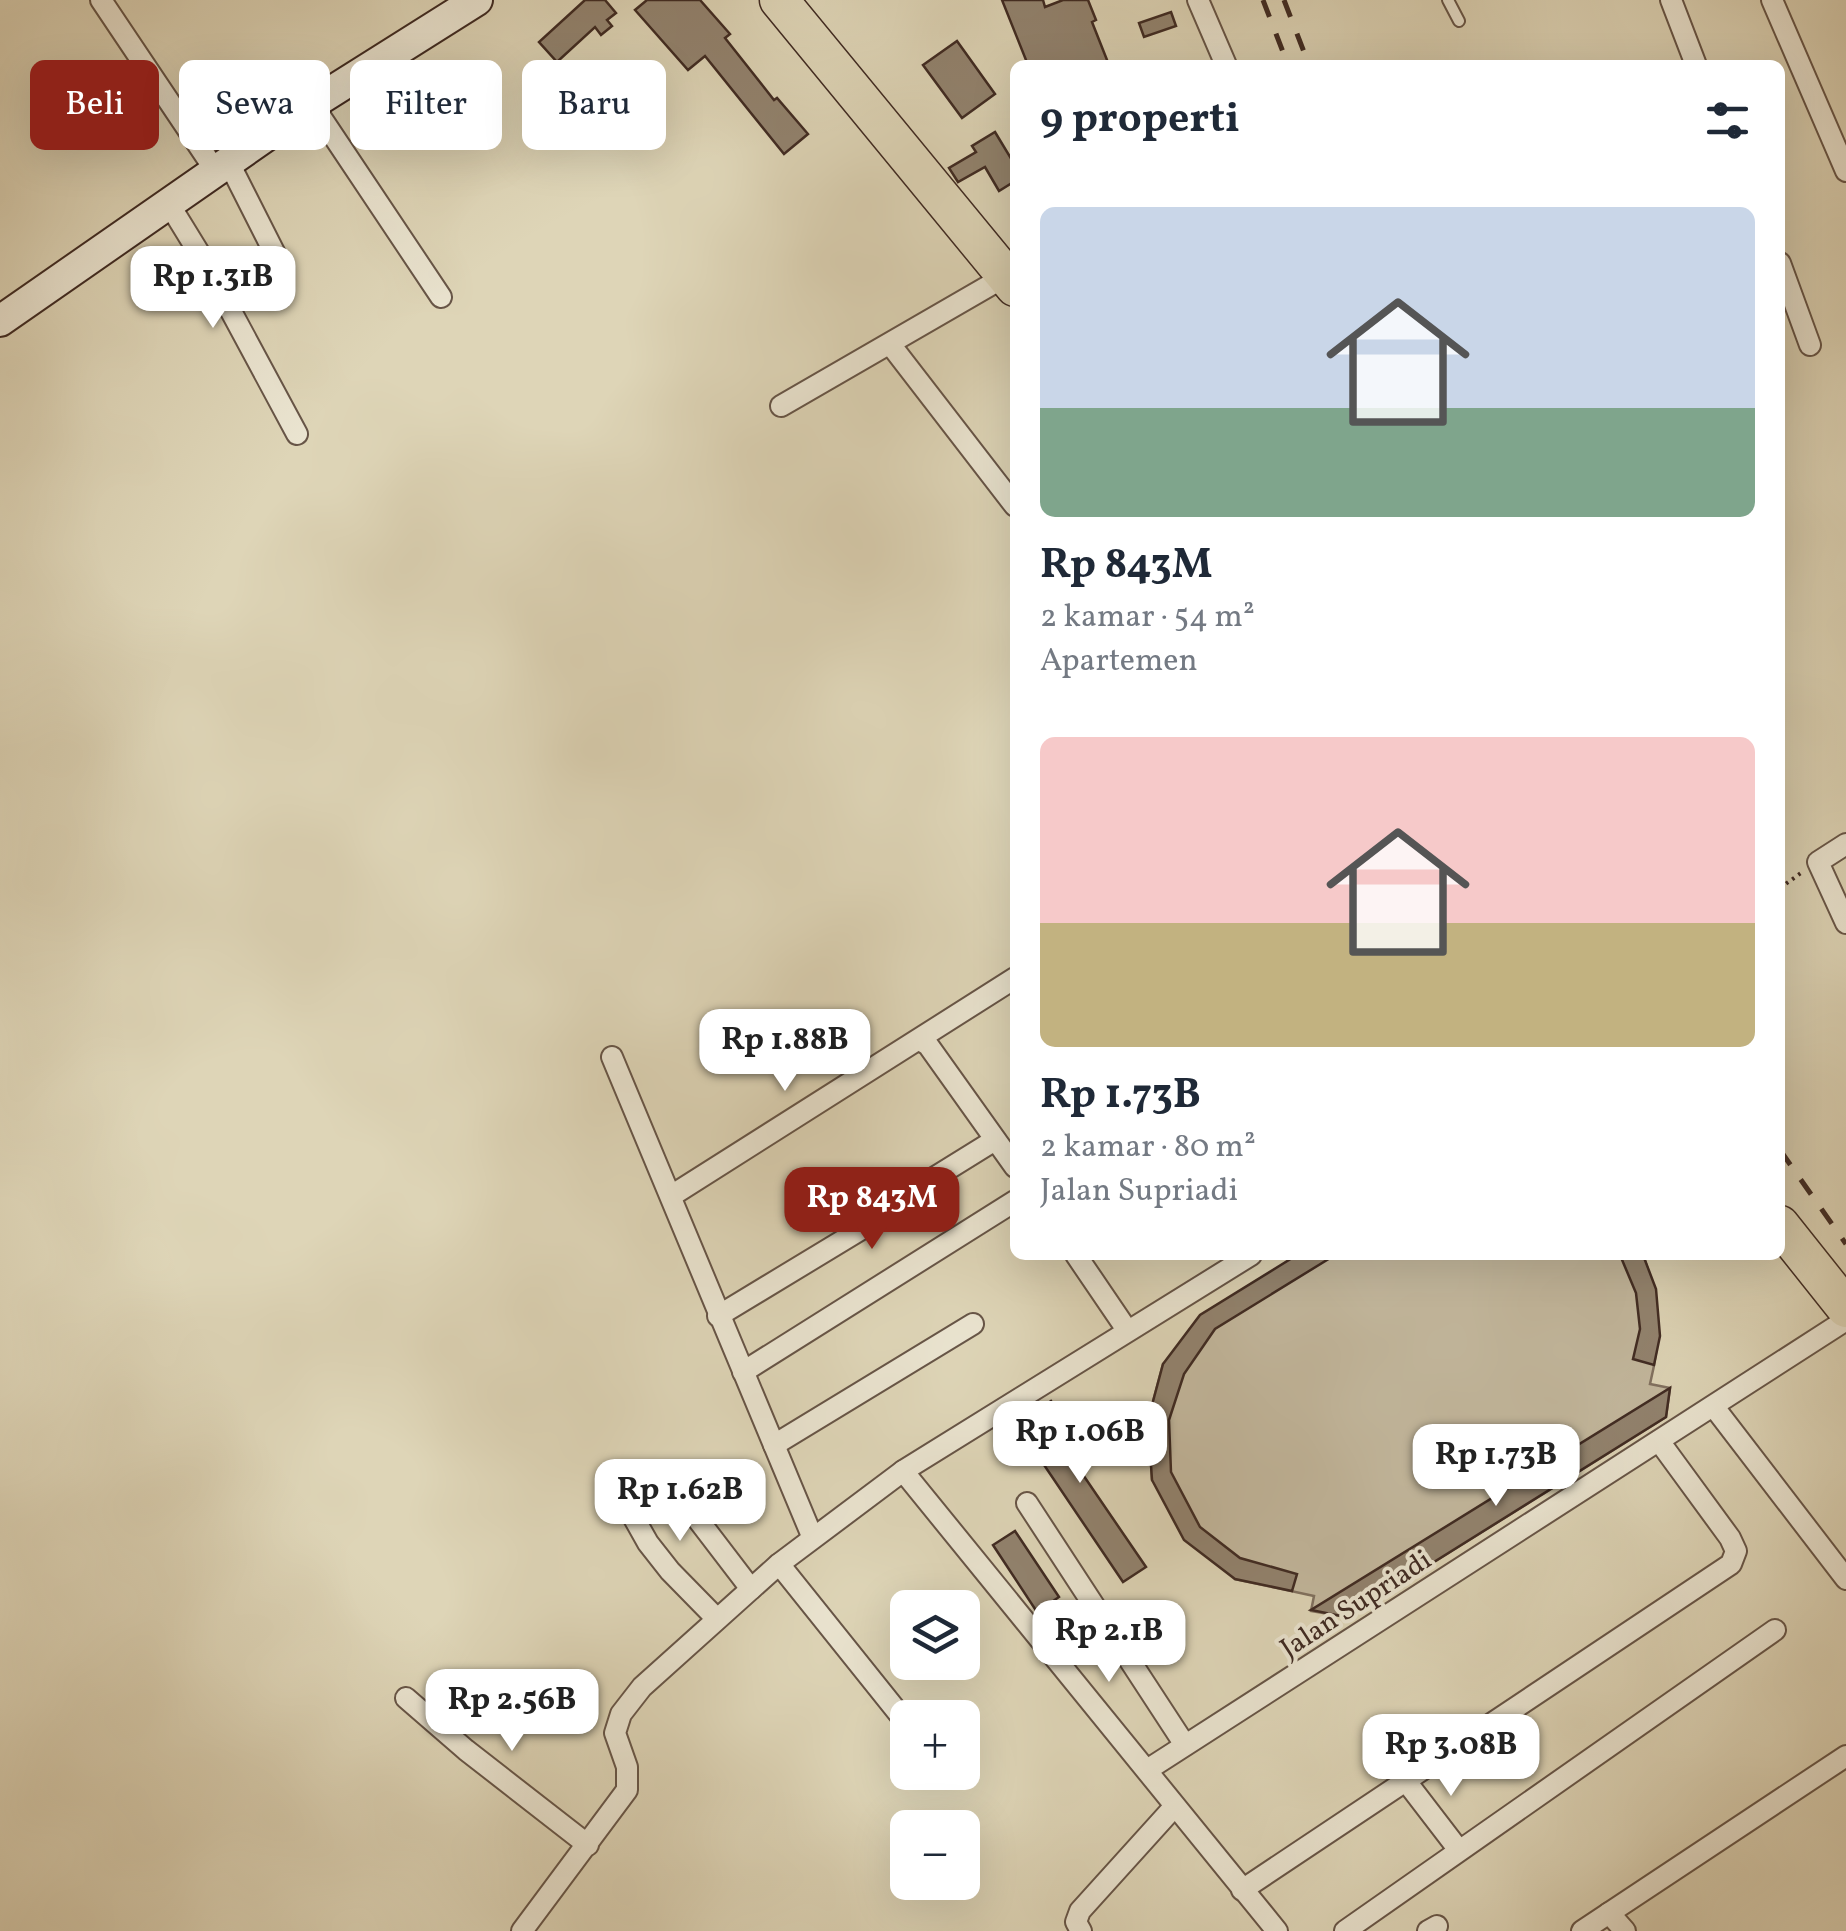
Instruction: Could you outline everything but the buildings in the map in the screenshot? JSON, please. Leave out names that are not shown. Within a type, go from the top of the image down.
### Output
[{"type":"highway","points":[[788,8],[1010,282]]},
{"type":"highway","points":[[1785,1231],[1846,1308]]},
{"type":"street","points":[[330,93],[477,0]]},
{"type":"street","points":[[1198,0],[1224,60]]},
{"type":"street","points":[[1671,0],[1694,60]]},
{"type":"street","points":[[1772,0],[1846,171]]},
{"type":"street","points":[[109,3],[221,166],[275,254]]},
{"type":"street","points":[[330,131],[442,297]]},
{"type":"street","points":[[0,321],[244,150]]},
{"type":"street","points":[[168,204],[204,261],[297,434]]},
{"type":"street","points":[[1785,277],[1810,345]]},
{"type":"street","points":[[781,406],[1010,282]]},
{"type":"street","points":[[890,344],[1010,500]]},
{"type":"street","points":[[1846,844],[1818,862],[1846,923]]},
{"type":"street","points":[[671,1196],[1010,981]]},
{"type":"street","points":[[920,1040],[928,1045],[1010,1160]]},
{"type":"street","points":[[612,1057],[812,1536]]},
{"type":"street","points":[[718,1316],[865,1227],[924,1184],[996,1140]]},
{"type":"street","points":[[743,1372],[1010,1204]]},
{"type":"street","points":[[1079,1260],[1126,1330]]},
{"type":"street","points":[[522,1931],[627,1790],[627,1767],[614,1733],[621,1714],[642,1687],[778,1564],[903,1471],[1243,1260]]},
{"type":"street","name":"Jalan Supriadi","points":[[1146,1770],[1846,1320]]},
{"type":"street","points":[[774,1445],[973,1324]]},
{"type":"street","points":[[1714,1406],[1846,1579]]},
{"type":"street","points":[[1242,1890],[1731,1564],[1736,1551],[1730,1538],[1658,1441]]},
{"type":"street","points":[[903,1471],[1276,1931]]},
{"type":"street","points":[[644,1485],[686,1504],[750,1589]]},
{"type":"street","points":[[617,1488],[648,1543],[717,1619]]},
{"type":"street","points":[[1027,1503],[1186,1745]]},
{"type":"street","points":[[778,1564],[890,1702]]},
{"type":"street","points":[[1345,1931],[1775,1630]]},
{"type":"street","points":[[406,1698],[588,1845]]},
{"type":"street","points":[[1582,1931],[1846,1756]]},
{"type":"street","points":[[1405,1780],[1458,1849]]},
{"type":"street","points":[[1081,1931],[1076,1922],[1080,1911],[1174,1807]]},
{"type":"street","points":[[1609,1913],[1626,1931]]},
{"type":"lane","points":[[1448,0],[1459,21]]},
{"type":"path","points":[[1785,885],[1818,862]]},
{"type":"shaded area","points":[[1291,1260],[1644,1260],[1658,1319],[1650,1384],[1670,1388],[1666,1417],[1346,1617],[1311,1611],[1314,1596],[1235,1579],[1152,1480],[1148,1420],[1163,1364]]},
{"type":"railway","points":[[1263,0],[1286,60]]},
{"type":"railway","points":[[1284,0],[1307,60]]},
{"type":"railway","points":[[1785,1157],[1846,1244]]}]
